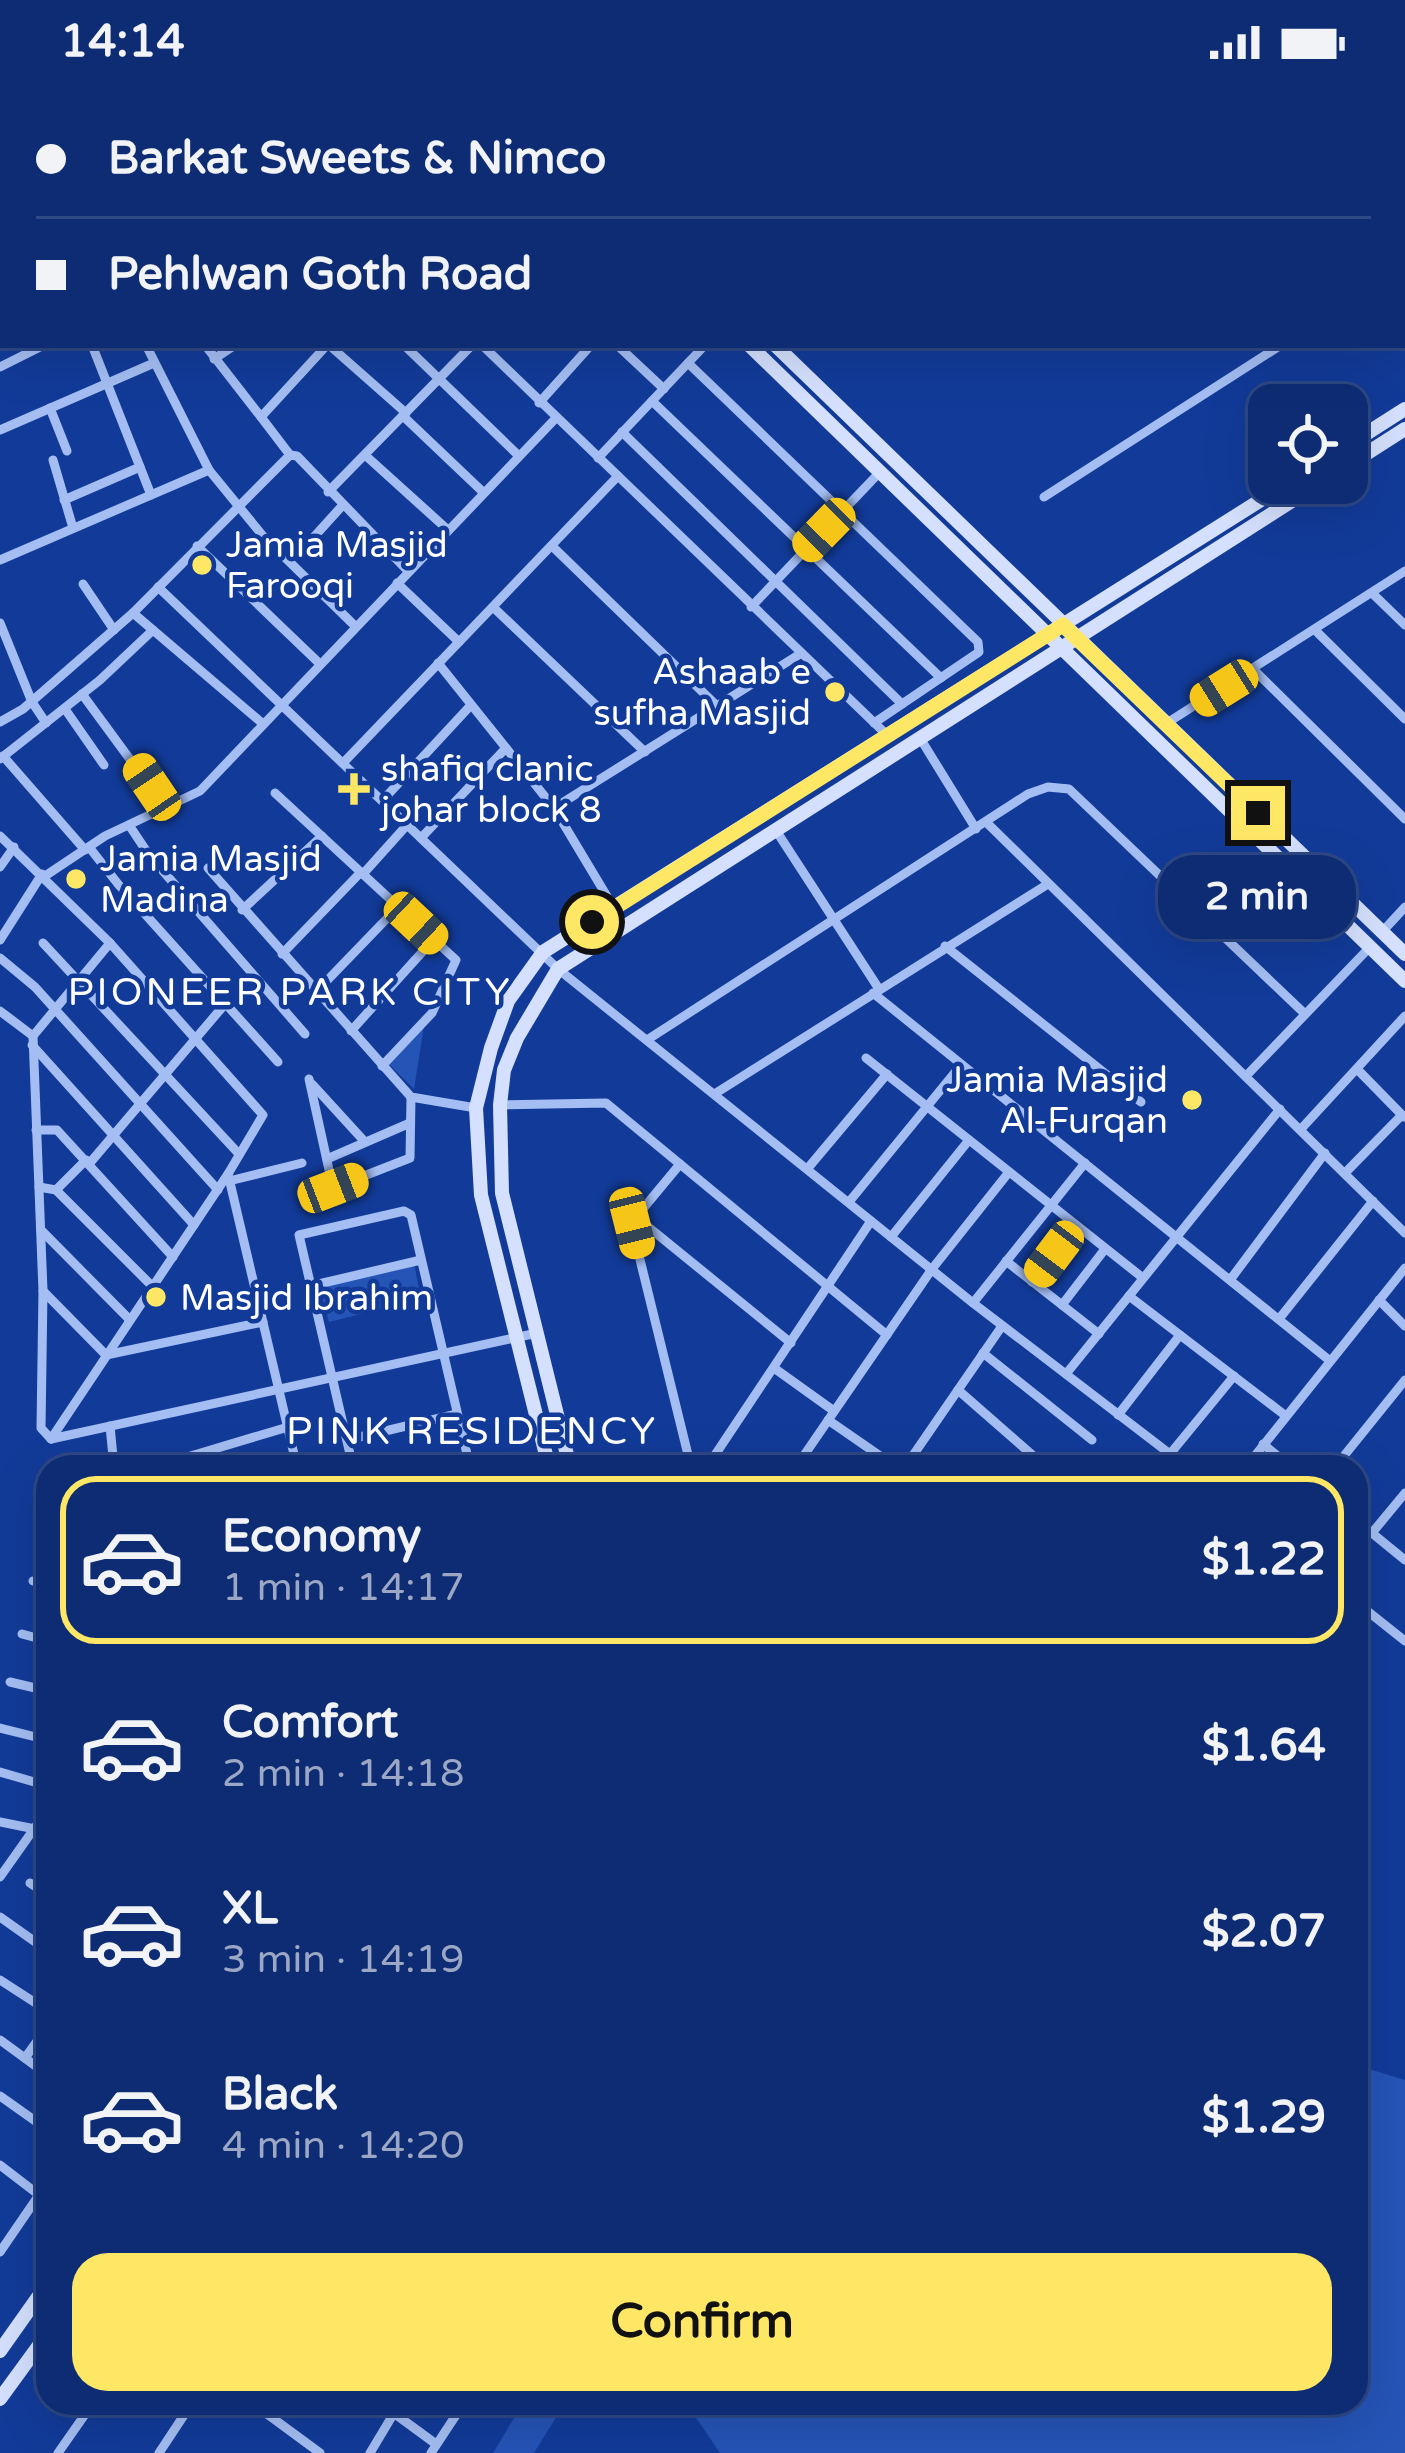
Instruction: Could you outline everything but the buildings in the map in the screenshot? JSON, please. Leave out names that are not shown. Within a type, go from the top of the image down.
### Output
[{"type":"main road","points":[[752,348],[1405,981]]},
{"type":"main road","points":[[778,348],[1405,954]]},
{"type":"main road","points":[[1368,433],[1405,409]]},
{"type":"main road","points":[[1368,453],[1405,429]]},
{"type":"main road","points":[[546,1455],[481,1195],[476,1108],[490,1048],[508,1001],[543,952],[1255,504]]},
{"type":"main road","points":[[567,1455],[502,1192],[500,1105],[504,1070],[558,969],[1287,504]]},
{"type":"main road","points":[[0,2351],[36,2300]]},
{"type":"main road","points":[[0,2399],[36,2349]]},
{"type":"street","points":[[0,367],[38,348]]},
{"type":"street","points":[[93,348],[151,495]]},
{"type":"street","points":[[147,348],[209,470],[237,508],[354,625]]},
{"type":"street","points":[[207,348],[290,455],[298,456],[328,493],[409,571]]},
{"type":"street","points":[[214,358],[230,348]]},
{"type":"street","points":[[261,417],[325,348]]},
{"type":"street","points":[[331,348],[484,493]]},
{"type":"street","points":[[407,348],[519,456]]},
{"type":"street","points":[[328,493],[468,348]]},
{"type":"street","points":[[485,348],[887,735]]},
{"type":"street","points":[[538,403],[588,348]]},
{"type":"street","points":[[619,348],[664,388]]},
{"type":"street","points":[[598,458],[702,348]]},
{"type":"street","points":[[1044,497],[1276,348]]},
{"type":"street","points":[[0,430],[154,362]]},
{"type":"street","points":[[688,363],[978,642],[979,652],[874,723]]},
{"type":"street","points":[[652,401],[941,678]]},
{"type":"street","points":[[50,408],[68,451]]},
{"type":"street","points":[[0,940],[44,875],[200,790],[554,419]]},
{"type":"street","points":[[622,432],[902,704]]},
{"type":"street","points":[[365,454],[448,530]]},
{"type":"street","points":[[0,722],[32,702],[133,613],[290,455]]},
{"type":"street","points":[[53,460],[73,528]]},
{"type":"street","points":[[64,500],[140,467]]},
{"type":"street","points":[[0,559],[209,470]]},
{"type":"street","points":[[751,607],[879,473]]},
{"type":"street","points":[[343,763],[618,476]]},
{"type":"street","points":[[313,538],[343,506]]},
{"type":"street","points":[[197,546],[319,663]]},
{"type":"street","points":[[552,546],[717,706]]},
{"type":"street","points":[[1165,724],[1405,572]]},
{"type":"street","points":[[397,583],[460,642]]},
{"type":"street","points":[[83,584],[114,630]]},
{"type":"street","points":[[158,586],[558,969],[973,1303],[1170,1454],[1234,1376]]},
{"type":"street","points":[[1372,593],[1405,626]]},
{"type":"street","points":[[493,607],[644,752]]},
{"type":"street","points":[[133,613],[262,723]]},
{"type":"street","points":[[0,623],[5,652],[46,723]]},
{"type":"street","points":[[153,630],[1,757],[278,1062]]},
{"type":"street","points":[[1315,630],[1405,719]]},
{"type":"street","points":[[554,808],[800,654]]},
{"type":"street","points":[[439,664],[554,808],[614,908]]},
{"type":"street","points":[[1253,670],[1405,819]]},
{"type":"street","points":[[82,694],[165,808]]},
{"type":"street","points":[[382,800],[471,705]]},
{"type":"street","points":[[64,709],[104,765]]},
{"type":"street","points":[[920,738],[981,825],[1402,1225]]},
{"type":"street","points":[[421,838],[506,748]]},
{"type":"street","points":[[647,1040],[1028,794],[1048,787],[1069,789],[1305,1014]]},
{"type":"street","points":[[274,793],[456,960],[432,1013],[382,1066]]},
{"type":"street","points":[[129,825],[148,855],[304,1034]]},
{"type":"street","points":[[282,954],[407,825]]},
{"type":"street","points":[[777,832],[876,991],[961,1065],[1329,1360]]},
{"type":"street","points":[[242,910],[322,836]]},
{"type":"street","points":[[0,837],[110,943],[262,1115],[229,1178],[51,1438]]},
{"type":"street","points":[[0,867],[14,847]]},
{"type":"street","points":[[208,868],[411,1097],[476,1108]]},
{"type":"street","points":[[716,1093],[1048,884]]},
{"type":"street","points":[[316,992],[398,907]]},
{"type":"street","points":[[1382,932],[1405,907]]},
{"type":"street","points":[[351,1031],[434,939]]},
{"type":"street","points":[[43,943],[239,1154]]},
{"type":"street","points":[[51,1438],[41,1428],[43,1291],[33,1041],[110,943]]},
{"type":"street","points":[[944,946],[1141,1102]]},
{"type":"street","points":[[1246,1076],[1370,947]]},
{"type":"street","points":[[0,958],[55,1010],[218,1190]]},
{"type":"street","points":[[56,1190],[113,1136],[225,1004]]},
{"type":"street","points":[[0,1011],[33,1041],[194,1225]]},
{"type":"street","points":[[1301,1129],[1405,1016]]},
{"type":"street","points":[[866,1058],[1143,1278]]},
{"type":"street","points":[[849,1202],[961,1065]]},
{"type":"street","points":[[1345,1173],[1404,1116],[1357,1070]]},
{"type":"street","points":[[808,1168],[886,1074]]},
{"type":"street","points":[[364,1142],[308,1079],[333,1188],[410,1158],[411,1097]]},
{"type":"street","points":[[500,1105],[606,1103],[887,1335]]},
{"type":"street","points":[[1066,1373],[1280,1109]]},
{"type":"street","points":[[327,1159],[410,1123]]},
{"type":"street","points":[[36,1130],[57,1130],[173,1258]]},
{"type":"street","points":[[891,1237],[969,1140]]},
{"type":"street","points":[[1230,1280],[1325,1153]]},
{"type":"street","points":[[229,1178],[302,1163]]},
{"type":"street","points":[[973,1303],[1085,1163]]},
{"type":"street","points":[[680,1164],[632,1223],[688,1455]]},
{"type":"street","points":[[804,1455],[932,1269],[1009,1172]]},
{"type":"street","points":[[229,1178],[294,1455]]},
{"type":"street","points":[[39,1187],[56,1190],[153,1287]]},
{"type":"street","points":[[1279,1319],[1373,1202]]},
{"type":"street","points":[[350,1455],[299,1235],[404,1210],[411,1215],[467,1455]]},
{"type":"street","points":[[636,1217],[791,1343]]},
{"type":"street","points":[[714,1455],[872,1221]]},
{"type":"street","points":[[1032,1282],[1075,1226]]},
{"type":"street","points":[[40,1230],[130,1320]]},
{"type":"street","points":[[1062,1305],[1105,1249]]},
{"type":"street","points":[[310,1286],[421,1260]]},
{"type":"street","points":[[1006,1262],[1099,1334]]},
{"type":"street","points":[[1255,1455],[1405,1268]]},
{"type":"street","points":[[43,1291],[106,1355]]},
{"type":"street","points":[[1129,1296],[1286,1416]]},
{"type":"street","points":[[1378,1300],[1405,1326]]},
{"type":"street","points":[[106,1355],[262,1322]]},
{"type":"street","points":[[916,1455],[1002,1325]]},
{"type":"street","points":[[51,1438],[537,1333]]},
{"type":"street","points":[[1118,1415],[1180,1335]]},
{"type":"street","points":[[983,1353],[1092,1440]]},
{"type":"street","points":[[774,1368],[881,1455]]},
{"type":"street","points":[[1345,1455],[1405,1380]]},
{"type":"street","points":[[958,1390],[1032,1455]]},
{"type":"street","points":[[347,1440],[457,1414]]},
{"type":"street","points":[[110,1426],[113,1455]]},
{"type":"street","points":[[200,1455],[288,1427]]},
{"type":"street","points":[[1263,1444],[1276,1455]]},
{"type":"street","points":[[1372,1533],[1405,1493]]},
{"type":"street","points":[[1368,1530],[1405,1560]]},
{"type":"street","points":[[1368,1612],[1405,1641]]},
{"type":"street","points":[[22,1634],[36,1637]]},
{"type":"street","points":[[10,1682],[36,1688]]},
{"type":"street","points":[[0,1728],[36,1737]]},
{"type":"street","points":[[0,1772],[36,1782]]},
{"type":"street","points":[[0,1822],[34,1829]]},
{"type":"street","points":[[1,1875],[36,1826]]},
{"type":"street","points":[[30,1883],[36,1887]]},
{"type":"street","points":[[0,1917],[36,1942]]},
{"type":"street","points":[[0,1979],[36,2003]]},
{"type":"street","points":[[0,2040],[36,2066]]},
{"type":"street","points":[[25,2058],[36,2043]]},
{"type":"street","points":[[0,2096],[36,2122]]},
{"type":"street","points":[[0,2165],[36,2192]]},
{"type":"street","points":[[0,2252],[36,2198]]},
{"type":"street","points":[[0,2224],[13,2233]]},
{"type":"street","points":[[58,2453],[85,2415]]},
{"type":"street","points":[[160,2453],[184,2415]]},
{"type":"street","points":[[268,2415],[320,2453]]},
{"type":"street","points":[[370,2453],[393,2415]]},
{"type":"street","points":[[396,2415],[433,2449],[456,2415]]},
{"type":"shaded area","points":[[424,1026],[414,1089],[389,1064]]},
{"type":"shaded area","points":[[413,1258],[421,1299],[329,1322],[318,1284]]},
{"type":"shaded area","points":[[1368,2069],[1405,2080],[1405,2453],[720,2453],[694,2415],[1368,2415]]},
{"type":"shaded area","points":[[516,2415],[558,2415],[534,2453],[493,2453]]},
{"type":"place","name":"Jamia Masjid Farooqi","points":[[202,565]]},
{"type":"place","name":"Ashaab e sufha Masjid","points":[[835,692]]},
{"type":"place","name":"shafiq clanic johar block 8","points":[[354,789]]},
{"type":"place","name":"Jamia Masjid Madina","points":[[76,879]]},
{"type":"place","name":"Jamia Masjid Al-Furqan","points":[[1192,1100]]},
{"type":"place","name":"Masjid Ibrahim","points":[[156,1297]]},
{"type":"district","name":"PIONEER PARK CITY","points":[[290,991]]},
{"type":"district","name":"PINK RESIDENCY","points":[[472,1430]]},
{"type":"route","points":[[592,922],[1063,625],[1258,813]]}]
